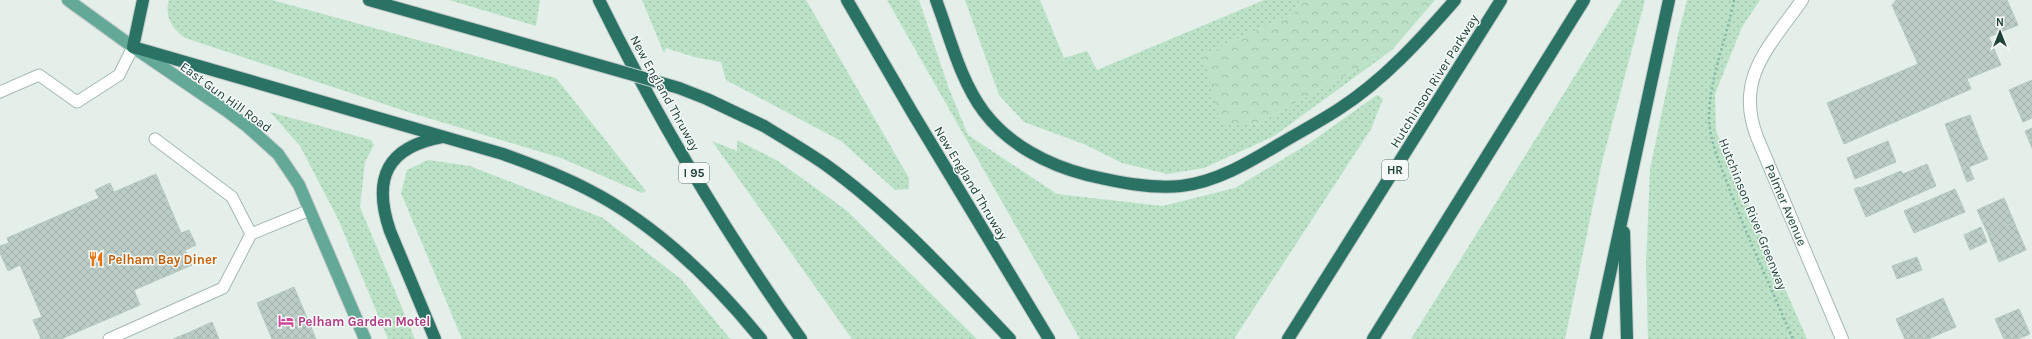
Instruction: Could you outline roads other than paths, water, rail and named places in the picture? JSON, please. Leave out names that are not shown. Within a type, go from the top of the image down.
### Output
[{"type":"highway","points":[[143,0],[133,47],[445,136],[539,167],[588,189],[616,205],[690,262],[729,301],[761,339]]},
{"type":"highway","points":[[368,0],[678,88],[707,99],[764,126],[826,165],[882,211],[926,252],[1010,339]]},
{"type":"highway","name":"New England Thruway","points":[[599,0],[621,44],[671,135],[725,225],[801,339]]},
{"type":"highway","name":"New England Thruway","points":[[847,0],[912,112],[1049,339]]},
{"type":"highway","points":[[936,0],[974,98],[995,125],[1008,136],[1039,157],[1074,171],[1116,182],[1181,186],[1203,181],[1247,163],[1340,108],[1398,62],[1455,0]]},
{"type":"highway","name":"Hutchinson River Parkway","points":[[1288,339],[1501,0]]},
{"type":"highway","points":[[1374,339],[1584,0]]},
{"type":"highway","points":[[1596,339],[1669,0]]},
{"type":"highway","points":[[435,339],[390,231],[386,218],[382,190],[384,177],[390,165],[399,154],[412,145],[424,140],[445,136]]},
{"type":"highway","points":[[1624,214],[1627,339]]},
{"type":"main road","name":"East Gun Hill Road","points":[[68,0],[227,112],[264,141],[290,171],[310,210],[365,339]]},
{"type":"street","name":"Palmer Avenue","points":[[1802,0],[1756,68],[1749,93],[1750,120],[1842,339]]},
{"type":"lane","points":[[0,92],[39,75],[77,102],[119,75],[133,47]]},
{"type":"lane","points":[[155,139],[232,197],[251,234]]},
{"type":"lane","points":[[109,339],[223,288],[251,234],[310,210]]},
{"type":"place","name":"Pelham Bay Diner","points":[[96,259]]},
{"type":"place","name":"Pelham Garden Motel","points":[[286,321]]}]
